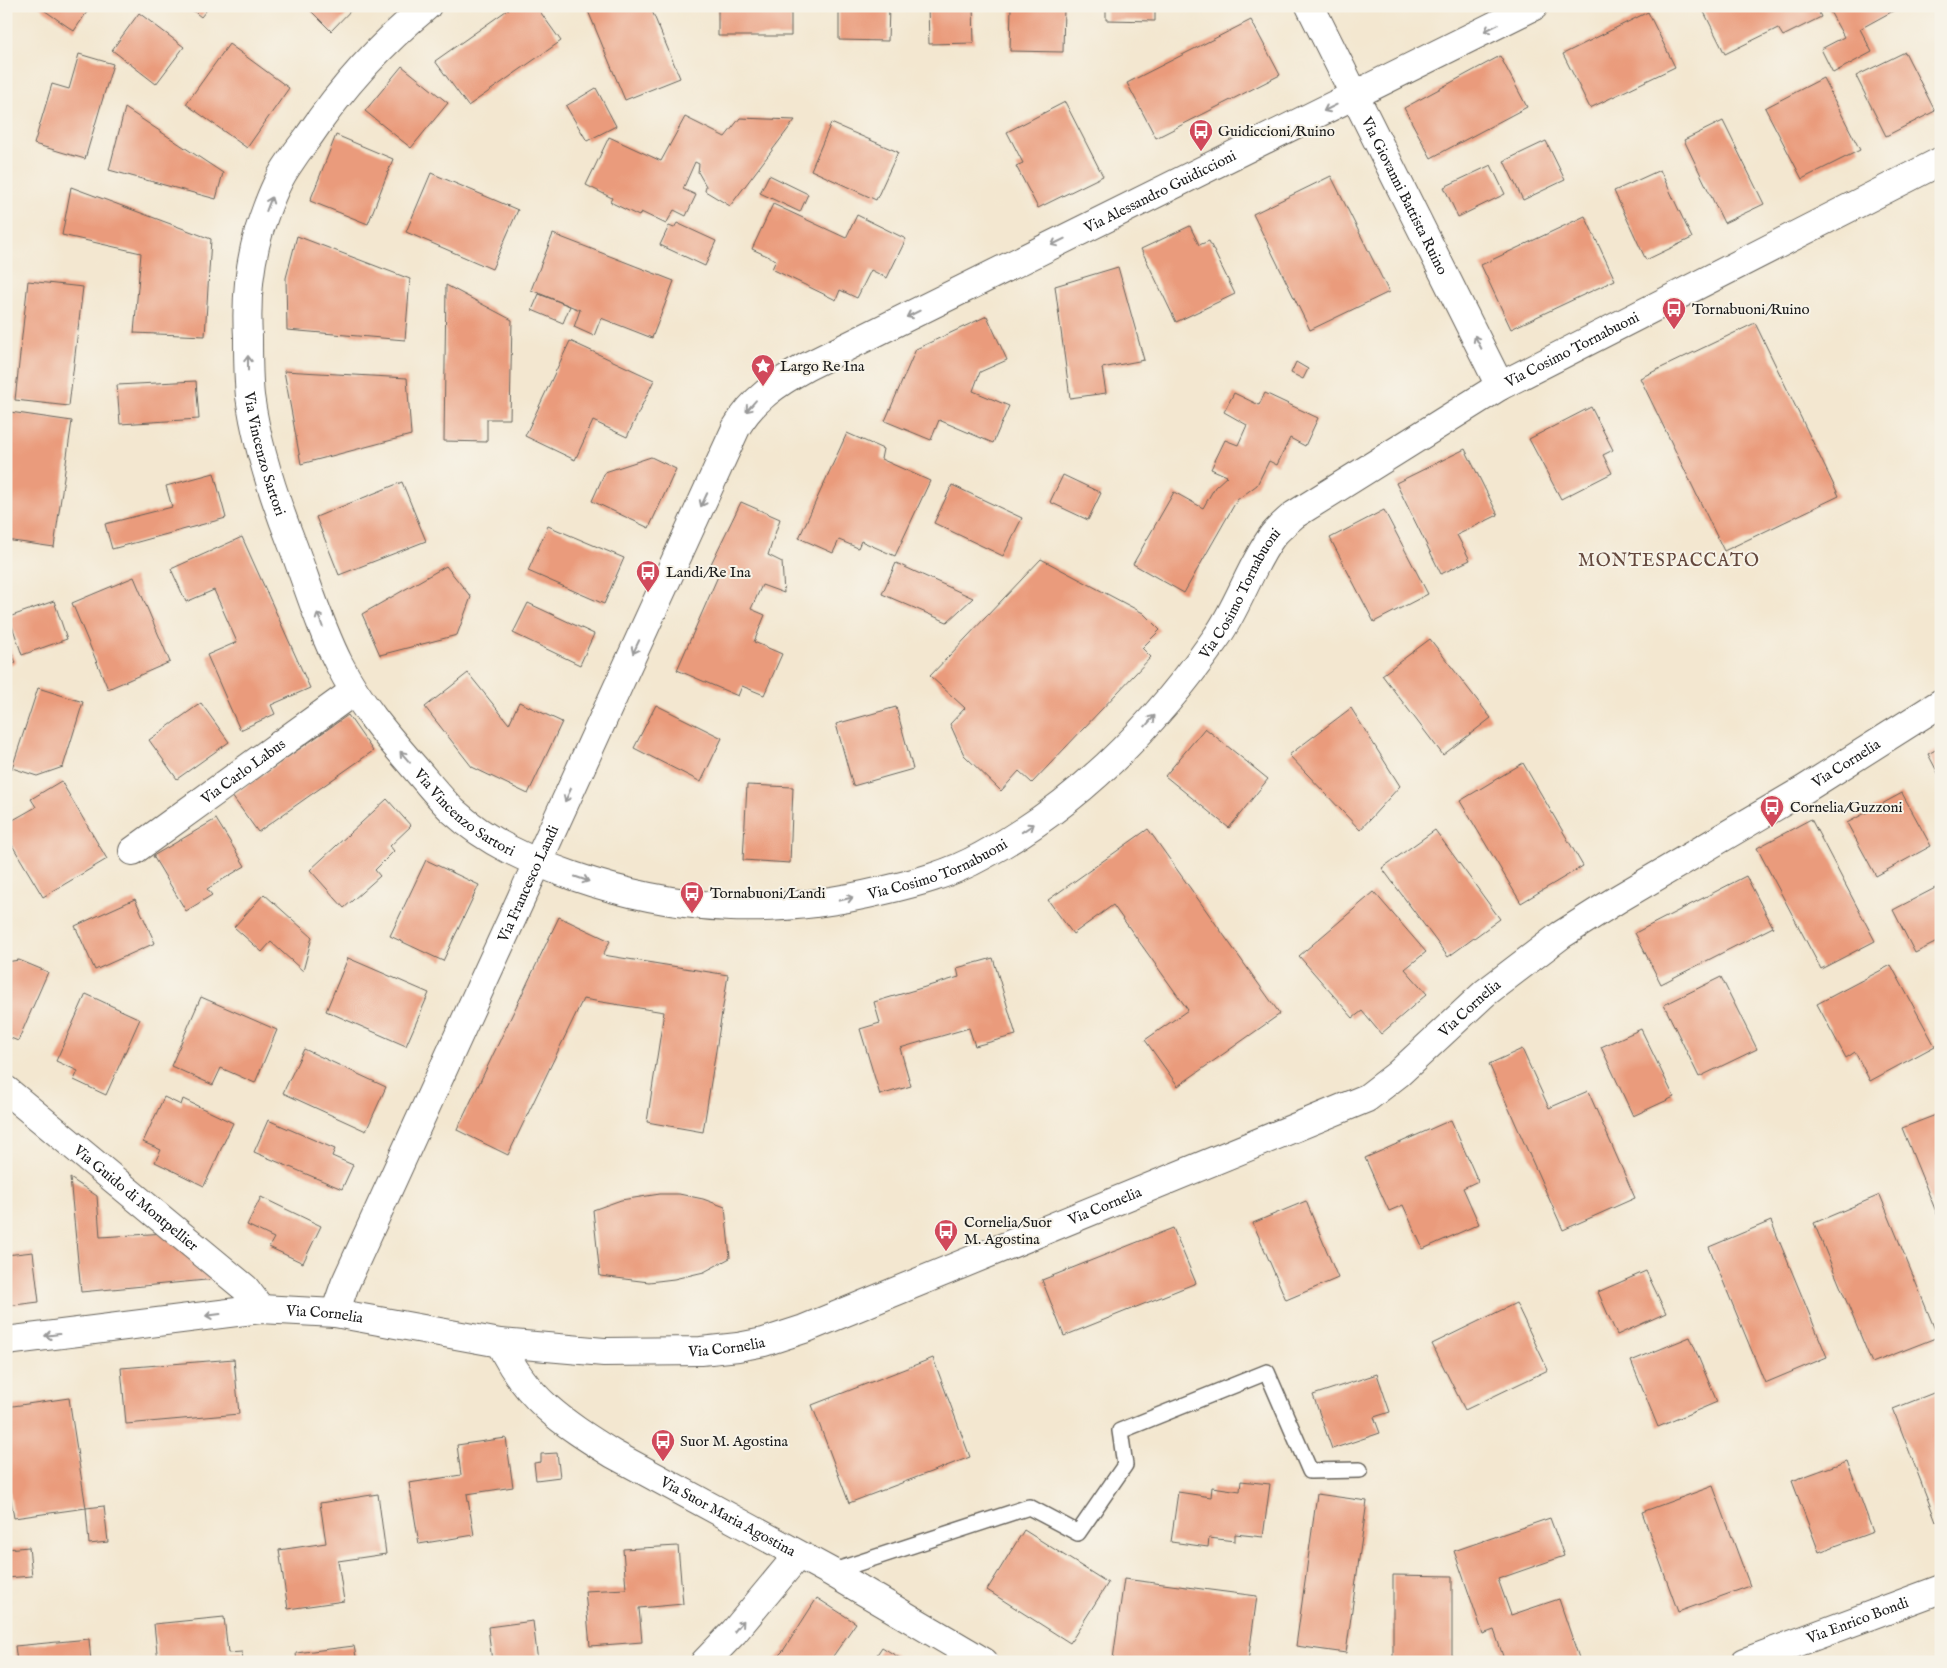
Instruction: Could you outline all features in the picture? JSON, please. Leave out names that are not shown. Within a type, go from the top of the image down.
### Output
[{"type":"street","name":"Via Vincenzo Sartori","points":[[427,6],[352,78],[336,96],[278,181],[254,248],[247,320],[248,372],[255,426],[261,452],[283,520],[316,610],[336,658],[354,691],[386,734],[451,808],[472,827],[493,841],[536,864]]},
{"type":"street","name":"Via Giovanni Battista Ruino","points":[[1310,6],[1353,96],[1500,386]]},
{"type":"street","name":"Via Alessandro Guidiccioni","points":[[724,456],[744,415],[767,390],[806,367],[1534,6]]},
{"type":"street","name":"Via Cosimo Tornabuoni","points":[[536,864],[590,882],[655,899],[718,907],[757,908],[823,903],[851,898],[926,880],[979,858],[1005,843],[1074,795],[1144,728],[1220,634],[1263,551],[1275,532],[1294,515],[1500,386],[1941,161]]},
{"type":"street","name":"Via Francesco Landi","points":[[334,1313],[345,1284],[536,864],[724,456]]},
{"type":"street","name":"Via Carlo Labus","points":[[132,851],[354,691]]},
{"type":"street","name":"Via Cornelia","points":[[6,1341],[261,1309],[334,1313],[500,1343],[612,1352],[701,1351],[764,1342],[862,1306],[1358,1103],[1398,1074],[1484,993],[1561,935],[1618,899],[1805,789],[1941,703]]},
{"type":"street","name":"Via Guido di Montpellier","points":[[6,1090],[245,1288],[261,1309]]},
{"type":"street","name":"Via Suor Maria Agostina","points":[[500,1343],[512,1369],[547,1408],[613,1454],[831,1572],[984,1662]]},
{"type":"street","points":[[705,1662],[734,1632],[798,1555]]},
{"type":"street","name":"Via Enrico Bondi","points":[[1745,1662],[1941,1589]]},
{"type":"lane","points":[[831,1572],[1029,1506],[1078,1532],[1126,1465],[1120,1431],[1267,1372],[1310,1471],[1360,1470]]},
{"type":"building","points":[[38,6],[91,6],[74,31]]},
{"type":"building","points":[[187,6],[210,6],[201,17]]},
{"type":"building","points":[[306,6],[355,6],[331,31]]},
{"type":"building","points":[[513,6],[536,6],[561,41],[468,106],[435,61]]},
{"type":"building","points":[[586,6],[650,6],[680,78],[625,100]]},
{"type":"building","points":[[718,6],[791,6],[791,36],[718,36]]},
{"type":"building","points":[[839,6],[889,6],[888,41],[839,40]]},
{"type":"building","points":[[928,6],[973,6],[974,43],[929,44]]},
{"type":"building","points":[[1011,6],[1064,6],[1063,52],[1010,51]]},
{"type":"building","points":[[1106,6],[1155,6],[1155,21],[1106,20]]},
{"type":"building","points":[[1701,6],[1816,6],[1821,17],[1783,36],[1778,28],[1725,54]]},
{"type":"building","points":[[1827,6],[1902,6],[1860,29],[1872,52],[1833,73],[1821,49],[1844,37]]},
{"type":"building","points":[[1648,12],[1675,67],[1590,108],[1563,54]]},
{"type":"building","points":[[139,13],[184,47],[156,84],[112,50]]},
{"type":"building","points":[[1251,20],[1280,75],[1156,138],[1127,83]]},
{"type":"building","points":[[229,44],[289,88],[247,148],[186,104]]},
{"type":"building","points":[[1905,52],[1935,111],[1886,136],[1856,76]]},
{"type":"building","points":[[79,54],[113,64],[85,159],[34,144],[52,84],[69,89]]},
{"type":"building","points":[[1500,56],[1527,107],[1431,158],[1404,108]]},
{"type":"building","points":[[402,66],[448,103],[411,148],[365,111]]},
{"type":"building","points":[[1823,78],[1860,150],[1802,179],[1765,108]]},
{"type":"building","points":[[596,88],[616,126],[587,141],[566,106]]},
{"type":"building","points":[[1065,102],[1103,176],[1038,208],[1016,166],[1023,163],[1007,132]]},
{"type":"building","points":[[125,108],[223,173],[216,199],[109,170]]},
{"type":"building","points":[[685,117],[725,137],[740,118],[795,120],[730,206],[705,191],[706,186],[698,172],[699,164],[695,162],[683,189],[696,195],[686,216],[674,210],[666,224],[641,212],[639,216],[610,202],[612,198],[586,185],[609,137],[661,161]]},
{"type":"building","points":[[1723,121],[1764,204],[1724,223],[1684,140]]},
{"type":"building","points":[[831,123],[898,152],[876,200],[811,170]]},
{"type":"building","points":[[336,135],[393,159],[368,224],[310,201]]},
{"type":"building","points":[[1546,141],[1565,180],[1523,200],[1504,161]]},
{"type":"building","points":[[1491,165],[1505,194],[1458,217],[1444,187]]},
{"type":"building","points":[[1660,170],[1692,238],[1646,260],[1614,191]]},
{"type":"building","points":[[431,173],[518,210],[492,269],[406,232]]},
{"type":"building","points":[[769,175],[808,194],[800,212],[760,193]]},
{"type":"building","points":[[1331,176],[1389,292],[1310,330],[1253,214]]},
{"type":"building","points":[[71,187],[211,239],[205,336],[134,333],[141,253],[62,235]]},
{"type":"building","points":[[773,204],[846,238],[857,215],[906,239],[887,278],[871,270],[857,298],[840,290],[836,300],[772,269],[776,260],[752,249]]},
{"type":"building","points":[[1585,216],[1615,280],[1511,329],[1481,265]]},
{"type":"building","points":[[677,223],[716,241],[705,266],[660,245],[669,226],[674,228]]},
{"type":"building","points":[[1190,226],[1199,245],[1209,241],[1235,294],[1176,322],[1141,249]]},
{"type":"building","points":[[553,234],[674,281],[652,338],[601,318],[594,336],[574,327],[580,310],[531,290]]},
{"type":"building","points":[[297,236],[410,279],[405,340],[287,330],[286,278]]},
{"type":"building","points":[[1118,267],[1144,360],[1102,368],[1106,393],[1070,398],[1055,286]]},
{"type":"building","points":[[28,281],[83,287],[69,406],[15,400]]},
{"type":"building","points":[[446,285],[512,320],[510,419],[487,419],[487,442],[444,441]]},
{"type":"building","points":[[539,294],[570,306],[563,323],[532,310]]},
{"type":"building","points":[[987,316],[1007,360],[980,372],[973,391],[1009,406],[993,443],[939,420],[931,440],[885,421],[916,349]]},
{"type":"building","points":[[1755,323],[1839,496],[1724,551],[1640,378]]},
{"type":"building","points":[[570,341],[654,380],[627,437],[593,421],[575,460],[525,436]]},
{"type":"building","points":[[1296,362],[1308,369],[1303,379],[1291,373]]},
{"type":"building","points":[[284,371],[407,378],[411,435],[301,464]]},
{"type":"building","points":[[196,381],[199,419],[120,424],[117,385]]},
{"type":"building","points":[[1234,393],[1259,405],[1265,393],[1318,418],[1305,446],[1290,438],[1277,465],[1269,461],[1257,485],[1237,500],[1184,593],[1133,564],[1174,492],[1203,508],[1215,487],[1227,476],[1211,469],[1225,440],[1238,445],[1247,425],[1224,412]]},
{"type":"building","points":[[1591,407],[1613,450],[1603,455],[1612,473],[1561,499],[1529,439]]},
{"type":"building","points":[[10,412],[72,421],[54,547],[6,540],[6,442]]},
{"type":"building","points":[[847,433],[883,449],[881,459],[930,481],[895,556],[861,541],[858,548],[839,540],[833,553],[799,538]]},
{"type":"building","points":[[1465,449],[1498,515],[1457,535],[1470,560],[1441,574],[1396,483]]},
{"type":"building","points":[[651,457],[676,469],[649,528],[592,501],[605,472]]},
{"type":"building","points":[[214,473],[226,518],[112,549],[105,524],[172,507],[166,486]]},
{"type":"building","points":[[1063,475],[1101,493],[1088,520],[1050,502]]},
{"type":"building","points":[[402,482],[426,541],[339,575],[316,517]]},
{"type":"building","points":[[952,485],[1022,518],[1003,556],[934,523]]},
{"type":"building","points":[[741,502],[780,519],[768,555],[782,562],[784,593],[762,585],[751,609],[765,615],[754,642],[782,654],[764,695],[742,686],[738,696],[677,670],[719,574],[709,568]]},
{"type":"building","points":[[1384,510],[1428,594],[1374,622],[1330,538]]},
{"type":"building","points":[[548,526],[624,558],[604,604],[528,571]]},
{"type":"building","points":[[242,537],[310,688],[271,705],[275,714],[240,730],[207,655],[237,642],[214,590],[186,602],[171,569]]},
{"type":"building","points":[[1041,559],[1143,613],[1160,630],[1142,648],[1151,657],[1032,783],[1019,771],[1001,791],[964,755],[950,724],[965,708],[930,676]]},
{"type":"building","points":[[896,563],[973,598],[947,622],[882,594]]},
{"type":"building","points":[[446,566],[471,597],[457,635],[380,655],[362,614]]},
{"type":"building","points":[[134,577],[170,662],[108,689],[72,603]]},
{"type":"building","points":[[54,601],[67,639],[22,655],[9,617]]},
{"type":"building","points":[[528,603],[594,634],[580,665],[513,633]]},
{"type":"building","points":[[1430,639],[1491,718],[1443,755],[1382,675]]},
{"type":"building","points":[[6,640],[16,663],[6,666]]},
{"type":"building","points":[[468,673],[509,724],[519,702],[562,722],[528,794],[472,767],[425,707]]},
{"type":"building","points":[[38,688],[83,702],[63,767],[37,776],[12,768]]},
{"type":"building","points":[[201,703],[229,742],[177,779],[149,740]]},
{"type":"building","points":[[656,705],[722,738],[701,782],[634,748]]},
{"type":"building","points":[[896,707],[913,769],[853,786],[836,724]]},
{"type":"building","points":[[1351,708],[1400,786],[1360,830],[1289,755]]},
{"type":"building","points":[[348,715],[373,751],[258,832],[232,796]]},
{"type":"building","points":[[1205,728],[1268,779],[1229,828],[1165,776]]},
{"type":"building","points":[[1941,747],[1941,779],[1928,754]]},
{"type":"building","points":[[1523,763],[1583,866],[1521,903],[1460,801]]},
{"type":"building","points":[[61,781],[107,859],[43,897],[6,835],[6,824],[36,807],[31,799]]},
{"type":"building","points":[[747,785],[793,787],[790,863],[743,860]]},
{"type":"building","points":[[1902,793],[1931,846],[1876,876],[1847,823]]},
{"type":"building","points":[[387,799],[411,826],[390,846],[394,851],[375,870],[380,876],[344,908],[310,870]]},
{"type":"building","points":[[216,819],[245,866],[207,889],[212,895],[186,911],[153,856]]},
{"type":"building","points":[[1811,819],[1875,941],[1821,969],[1757,848]]},
{"type":"building","points":[[1148,829],[1280,1014],[1178,1086],[1145,1040],[1188,1010],[1113,905],[1073,934],[1048,900]]},
{"type":"building","points":[[1435,830],[1500,919],[1448,957],[1382,868]]},
{"type":"building","points":[[426,860],[479,885],[443,961],[390,936]]},
{"type":"building","points":[[1746,876],[1773,927],[1661,984],[1635,933]]},
{"type":"building","points":[[1941,885],[1941,940],[1915,953],[1893,910]]},
{"type":"building","points":[[1374,892],[1426,952],[1405,969],[1427,994],[1381,1034],[1362,1011],[1353,1018],[1299,956]]},
{"type":"building","points":[[264,894],[312,937],[303,971],[271,942],[262,952],[234,927]]},
{"type":"building","points":[[135,899],[155,943],[95,970],[75,926]]},
{"type":"building","points":[[559,917],[610,941],[603,955],[728,975],[703,1132],[647,1122],[664,1012],[583,999],[508,1155],[457,1130]]},
{"type":"building","points":[[348,958],[429,993],[406,1046],[326,1011]]},
{"type":"building","points":[[993,958],[1016,1035],[975,1046],[969,1028],[900,1048],[911,1086],[880,1095],[860,1029],[880,1023],[874,1002],[959,977],[957,968]]},
{"type":"building","points":[[19,960],[48,972],[18,1041],[6,1036],[6,962]]},
{"type":"building","points":[[1891,965],[1935,1046],[1870,1081],[1855,1052],[1846,1058],[1817,1004]]},
{"type":"building","points":[[1721,977],[1757,1049],[1699,1077],[1664,1005]]},
{"type":"building","points":[[86,994],[140,1019],[106,1095],[74,1080],[78,1071],[56,1061]]},
{"type":"building","points":[[201,997],[277,1030],[255,1083],[221,1068],[213,1085],[171,1066]]},
{"type":"building","points":[[1641,1029],[1674,1097],[1633,1116],[1601,1047]]},
{"type":"building","points":[[304,1049],[386,1087],[366,1131],[283,1093]]},
{"type":"building","points":[[1522,1049],[1549,1108],[1588,1091],[1635,1198],[1563,1230],[1489,1064]]},
{"type":"building","points":[[164,1097],[181,1105],[183,1099],[233,1123],[204,1186],[155,1162],[161,1150],[143,1142]]},
{"type":"building","points":[[1941,1113],[1941,1224],[1902,1128]]},
{"type":"building","points":[[268,1120],[335,1149],[332,1156],[353,1165],[342,1189],[254,1152]]},
{"type":"building","points":[[1451,1120],[1478,1181],[1463,1188],[1479,1224],[1423,1249],[1403,1205],[1389,1211],[1365,1158]]},
{"type":"building","points":[[70,1178],[97,1196],[100,1237],[167,1233],[216,1279],[81,1292]]},
{"type":"building","points":[[660,1194],[679,1194],[703,1199],[725,1207],[730,1258],[704,1272],[674,1279],[649,1282],[600,1276],[593,1210],[621,1200]]},
{"type":"building","points":[[1880,1195],[1938,1337],[1872,1363],[1814,1223]]},
{"type":"building","points":[[261,1197],[321,1226],[303,1263],[269,1247],[274,1238],[247,1225]]},
{"type":"building","points":[[1306,1201],[1338,1278],[1286,1300],[1253,1223]]},
{"type":"building","points":[[1771,1221],[1827,1357],[1765,1383],[1709,1247]]},
{"type":"building","points":[[1173,1228],[1196,1283],[1064,1336],[1042,1280]]},
{"type":"building","points":[[33,1252],[39,1302],[6,1306],[6,1255]]},
{"type":"building","points":[[1646,1271],[1666,1313],[1617,1335],[1598,1292]]},
{"type":"building","points":[[1516,1303],[1548,1370],[1465,1410],[1432,1344]]},
{"type":"building","points":[[1690,1337],[1717,1402],[1658,1427],[1631,1361]]},
{"type":"building","points":[[933,1358],[970,1457],[849,1503],[812,1405]]},
{"type":"building","points":[[234,1359],[239,1414],[126,1424],[121,1368]]},
{"type":"building","points":[[1377,1374],[1390,1412],[1374,1417],[1380,1433],[1332,1449],[1313,1395]]},
{"type":"building","points":[[1941,1390],[1941,1519],[1936,1521],[1893,1409]]},
{"type":"building","points":[[69,1398],[86,1508],[14,1518],[6,1468],[6,1407]]},
{"type":"building","points":[[506,1438],[513,1487],[467,1494],[474,1535],[419,1544],[409,1483],[461,1475],[457,1445]]},
{"type":"building","points":[[557,1453],[560,1477],[536,1480],[534,1463],[541,1462],[541,1454]]},
{"type":"building","points":[[1847,1461],[1873,1532],[1819,1552],[1792,1481]]},
{"type":"building","points":[[1241,1481],[1270,1484],[1263,1537],[1235,1534],[1235,1541],[1209,1538],[1208,1547],[1171,1542],[1178,1492],[1211,1497],[1212,1487],[1240,1491]]},
{"type":"building","points":[[1713,1486],[1750,1586],[1678,1612],[1642,1512]]},
{"type":"building","points":[[378,1494],[386,1554],[338,1561],[344,1601],[288,1609],[279,1550],[326,1543],[320,1503]]},
{"type":"building","points":[[1317,1494],[1367,1501],[1346,1653],[1296,1646]]},
{"type":"building","points":[[104,1506],[108,1542],[89,1544],[86,1508]]},
{"type":"building","points":[[1550,1518],[1564,1556],[1498,1579],[1511,1615],[1559,1599],[1580,1661],[1505,1662],[1494,1630],[1483,1634],[1454,1551]]},
{"type":"building","points":[[1024,1530],[1108,1583],[1070,1643],[987,1590]]},
{"type":"building","points":[[678,1546],[683,1604],[639,1608],[642,1642],[590,1646],[585,1591],[626,1589],[623,1549]]},
{"type":"building","points":[[29,1547],[32,1576],[6,1578],[6,1549]]},
{"type":"building","points":[[1393,1575],[1452,1576],[1452,1662],[1393,1662]]},
{"type":"building","points":[[1124,1579],[1257,1596],[1248,1662],[1137,1662],[1113,1659]]},
{"type":"building","points":[[817,1598],[856,1623],[829,1662],[772,1662],[783,1651]]},
{"type":"building","points":[[224,1617],[228,1653],[242,1652],[243,1662],[158,1662],[154,1624]]},
{"type":"building","points":[[533,1621],[538,1662],[492,1662],[488,1627]]},
{"type":"building","points":[[89,1639],[91,1662],[17,1662],[15,1646]]},
{"type":"building","points":[[354,1646],[357,1662],[297,1662],[296,1653]]},
{"type":"building","points":[[882,1647],[906,1662],[872,1662]]},
{"type":"place","name":"Guidiccioni/Ruino","points":[[1201,152]]},
{"type":"place","name":"Tornabuoni/Ruino","points":[[1674,330]]},
{"type":"place","name":"Largo Re Ina","points":[[763,387]]},
{"type":"place","name":"Landi/Re Ina","points":[[648,593]]},
{"type":"place","name":"Cornelia/Guzzoni","points":[[1772,828]]},
{"type":"place","name":"Tornabuoni/Landi","points":[[692,914]]},
{"type":"place","name":"Cornelia/Suor M. Agostina","points":[[946,1252]]},
{"type":"place","name":"Suor M. Agostina","points":[[663,1462]]},
{"type":"district","name":"MONTESPACCATO","points":[[1669,561]]}]
